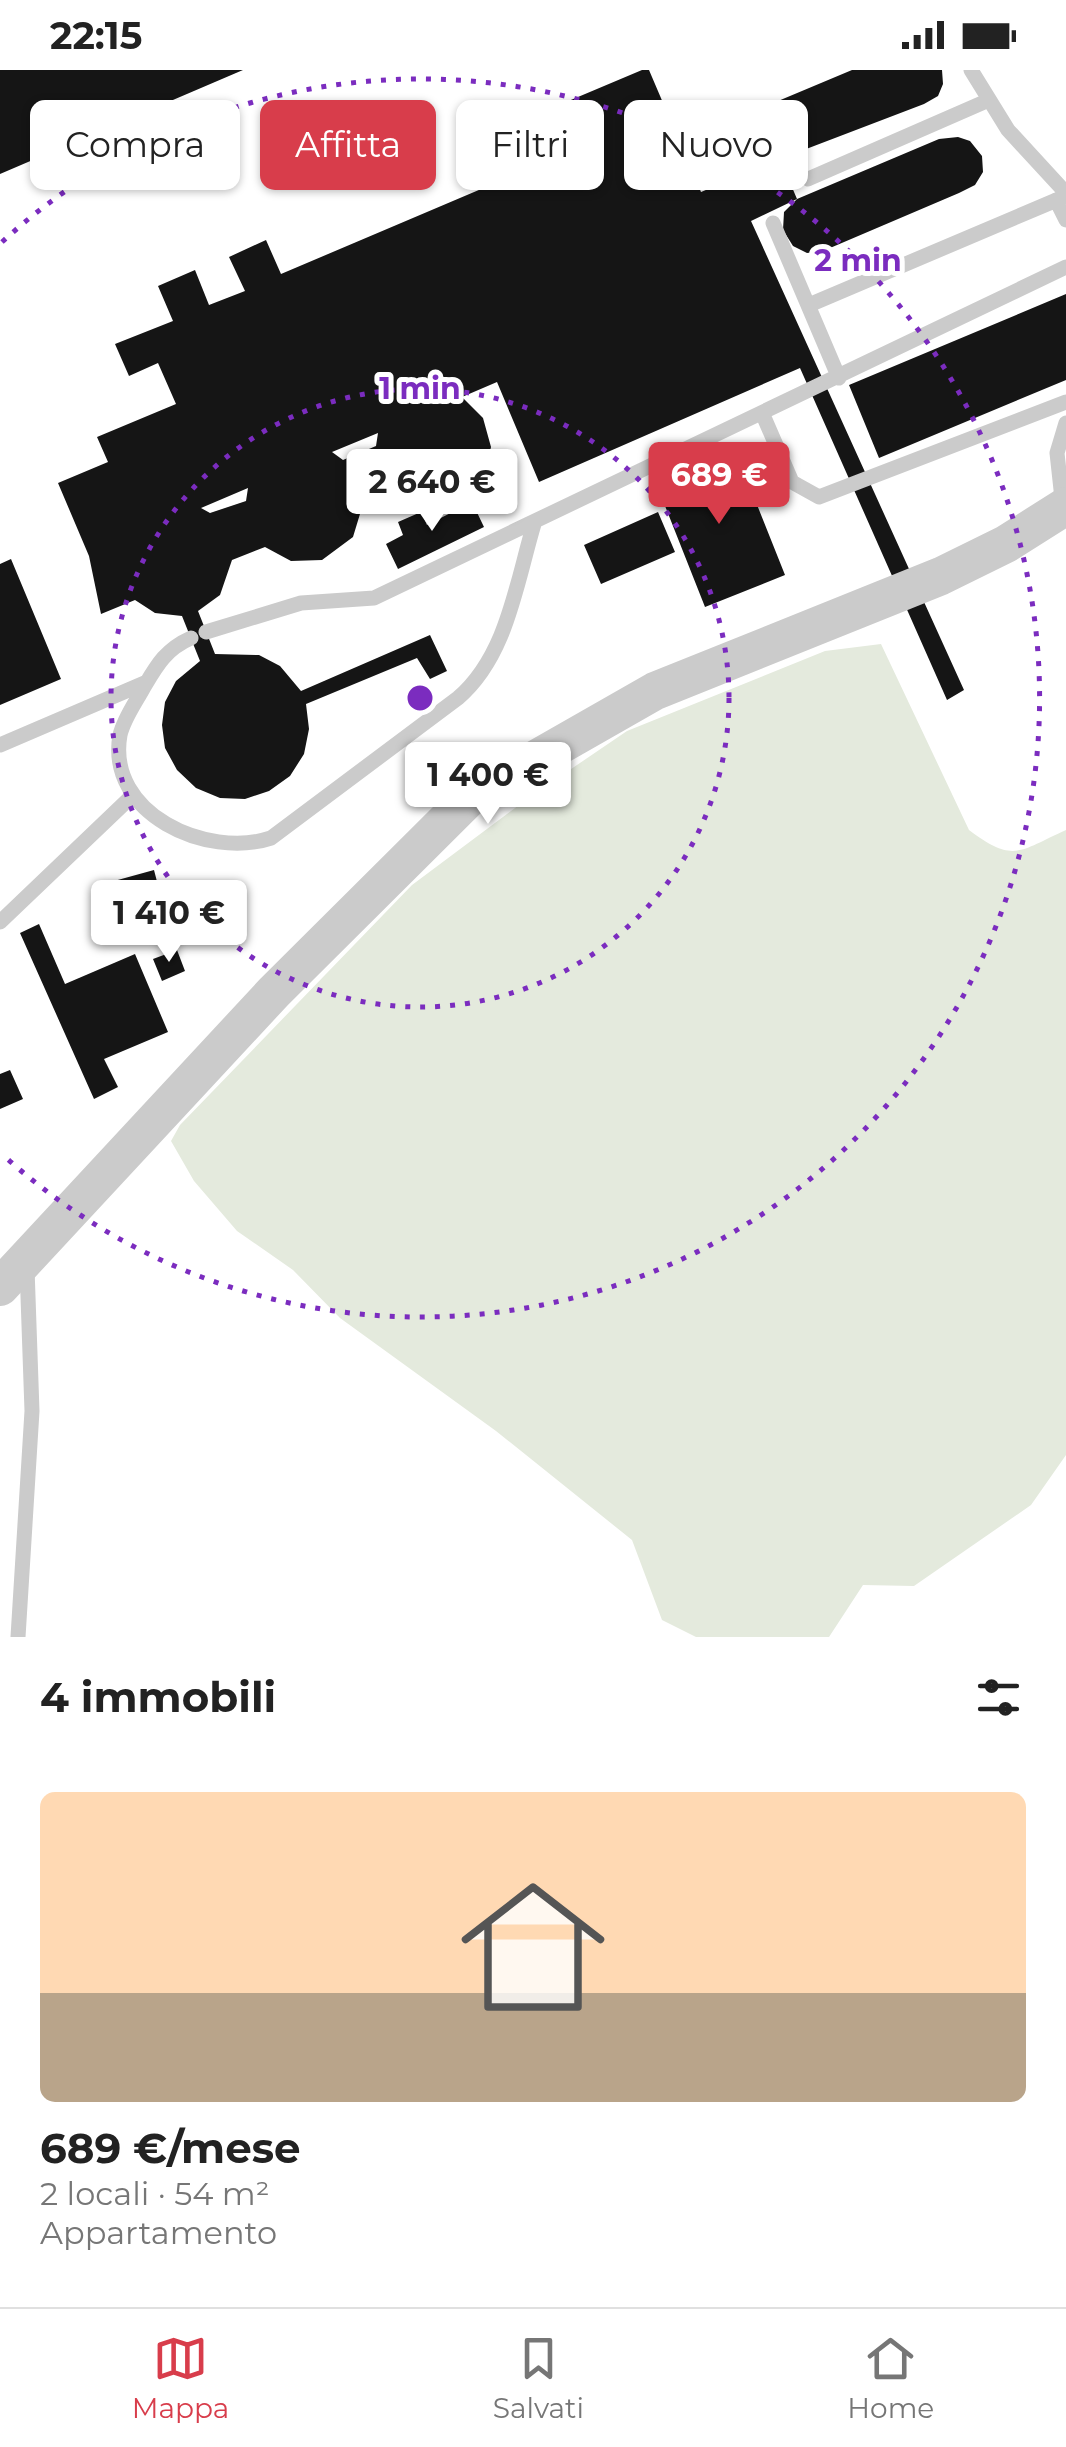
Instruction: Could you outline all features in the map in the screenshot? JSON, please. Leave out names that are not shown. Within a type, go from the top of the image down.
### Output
[{"type":"street","points":[[0,1287],[274,992],[471,796],[655,691],[941,576],[1064,507]]},
{"type":"lane","points":[[972,70],[1015,139],[1063,197],[1066,220]]},
{"type":"lane","points":[[808,179],[989,100]]},
{"type":"lane","points":[[808,306],[1063,197]]},
{"type":"lane","points":[[773,223],[840,378]]},
{"type":"lane","points":[[534,524],[502,632],[483,673],[458,698],[292,826],[263,841],[221,841],[173,828],[132,796],[120,758],[121,732],[147,682],[170,649],[198,635],[301,603],[374,598],[1066,267]]},
{"type":"lane","points":[[763,415],[792,482],[818,497],[1066,402]]},
{"type":"lane","points":[[1064,507],[1057,453],[1066,423]]},
{"type":"lane","points":[[0,745],[147,682]]},
{"type":"lane","points":[[0,922],[132,796]]},
{"type":"lane","points":[[18,1637],[32,1411],[26,1260]]},
{"type":"shaded area","points":[[881,644],[969,830],[997,847],[1017,851],[1066,830],[1066,1455],[1031,1505],[914,1586],[863,1585],[829,1637],[696,1637],[662,1620],[632,1540],[496,1431],[340,1318],[293,1270],[237,1231],[194,1181],[171,1141],[180,1125],[412,885],[527,799],[627,731],[825,651]]},
{"type":"building","points":[[0,70],[243,70],[173,100],[30,100],[30,161],[0,174]]},
{"type":"building","points":[[649,70],[662,100],[624,100],[624,190],[793,190],[797,199],[751,221],[964,690],[947,700],[800,368],[539,482],[497,382],[462,397],[483,418],[491,447],[484,475],[464,496],[436,505],[407,499],[394,490],[363,504],[353,537],[322,560],[291,561],[265,547],[232,560],[220,595],[198,611],[215,654],[259,655],[280,666],[301,691],[430,635],[447,671],[430,679],[417,658],[306,704],[309,729],[304,754],[290,776],[269,791],[245,799],[220,798],[196,788],[177,770],[165,748],[162,725],[165,702],[176,681],[200,661],[182,616],[155,613],[135,600],[101,614],[89,556],[58,483],[108,462],[97,437],[176,404],[158,363],[129,376],[115,344],[173,321],[158,286],[195,270],[209,305],[245,291],[229,257],[266,240],[281,274],[479,190],[604,190],[604,100],[571,100]],"holes":[[[378,433],[376,446],[343,460],[332,452]],[[248,488],[246,501],[210,513],[201,508]]]},
{"type":"building","points":[[852,70],[942,70],[943,84],[938,96],[808,148],[808,100],[780,100]]},
{"type":"building","points":[[958,137],[970,141],[982,156],[983,172],[975,185],[823,251],[807,253],[793,246],[783,230],[784,212],[797,199],[939,139]]},
{"type":"building","points":[[1066,294],[1066,380],[879,458],[849,385]]},
{"type":"building","points":[[734,447],[785,575],[705,607],[654,478]]},
{"type":"building","points":[[472,502],[484,527],[398,569],[386,544],[403,535],[398,522],[421,512],[427,525]]},
{"type":"building","points":[[658,512],[675,552],[601,584],[584,545]]},
{"type":"building","points":[[11,559],[61,679],[0,705],[0,564]]},
{"type":"building","points":[[154,870],[161,897],[116,909],[123,930],[109,934],[96,886]]},
{"type":"building","points":[[39,924],[65,984],[135,954],[168,1032],[104,1059],[118,1087],[94,1099],[20,933]]},
{"type":"building","points":[[177,950],[185,971],[162,981],[153,959]]},
{"type":"building","points":[[10,1070],[23,1099],[0,1109],[0,1074]]}]
